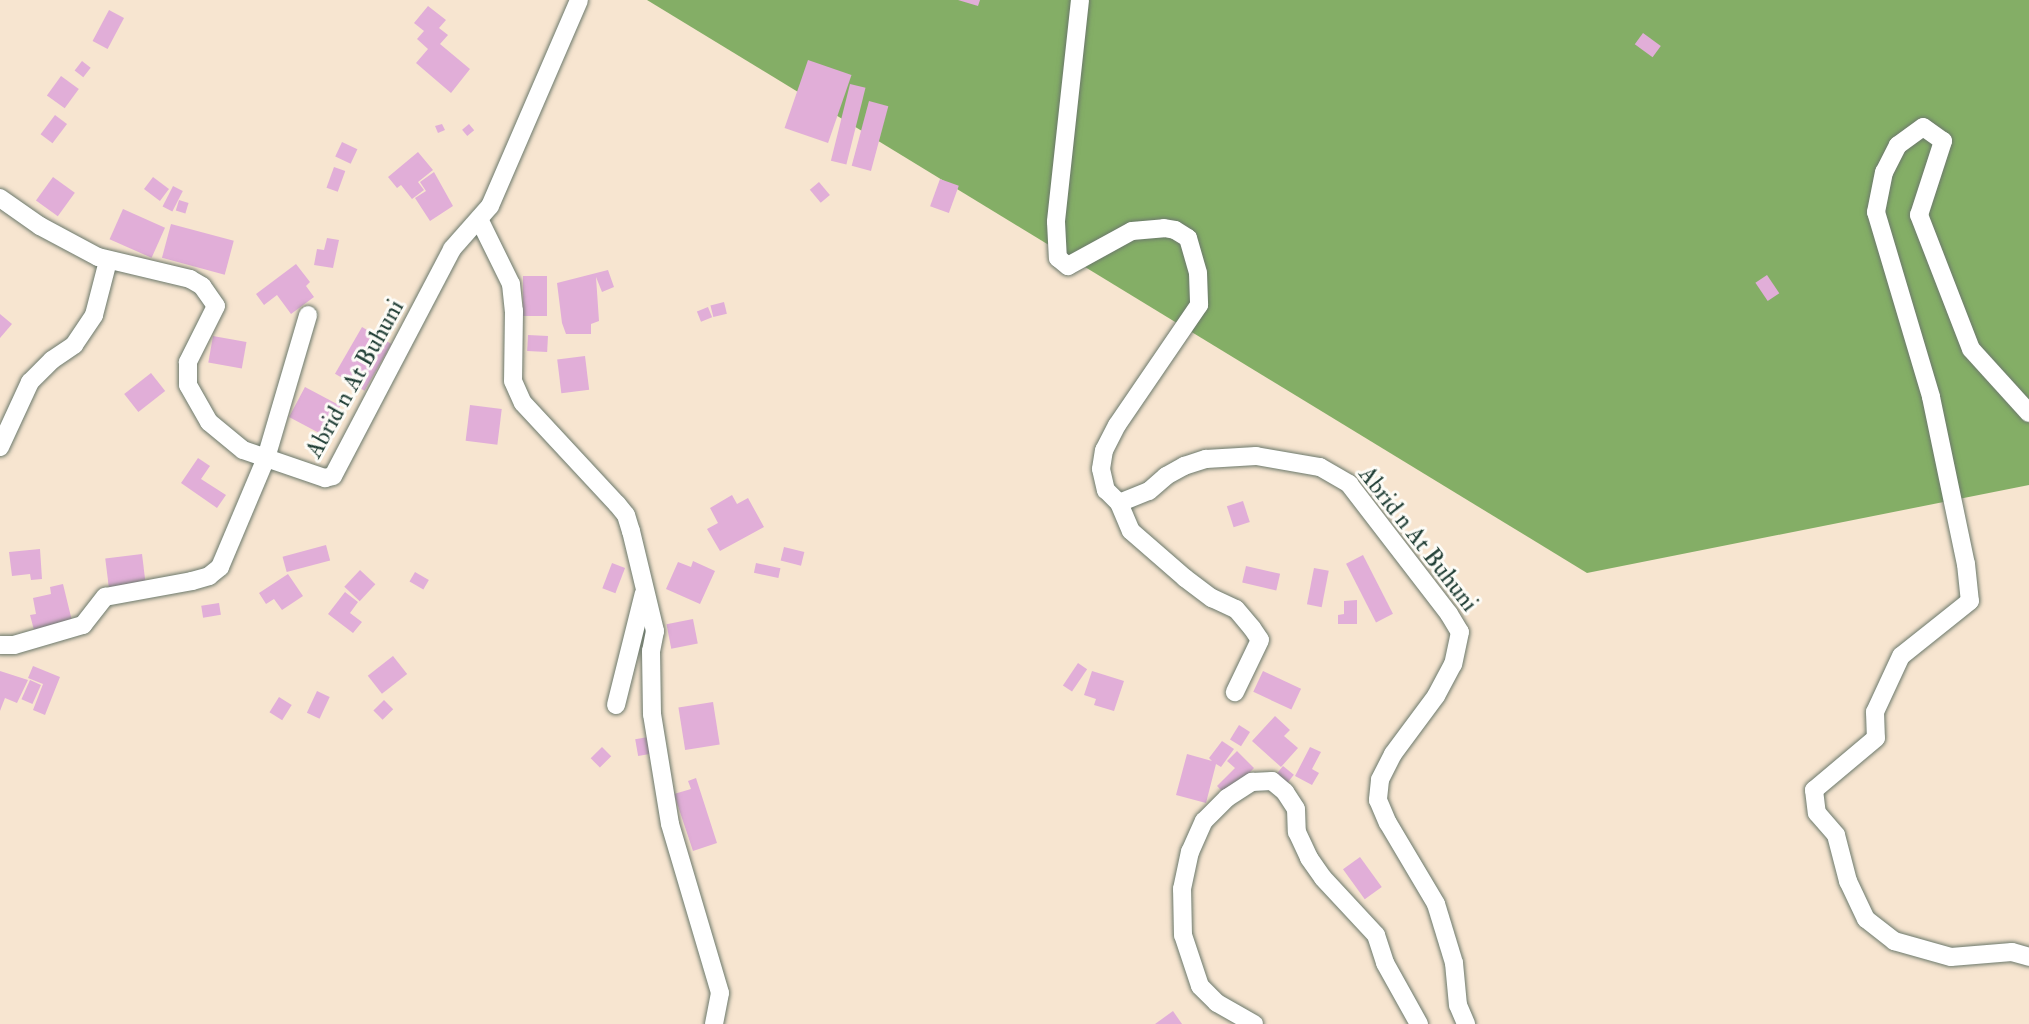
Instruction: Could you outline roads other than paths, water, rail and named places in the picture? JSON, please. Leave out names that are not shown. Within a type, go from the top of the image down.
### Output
[{"type":"street","name":"Abrid n At Buhuni","points":[[0,198],[40,226],[108,261],[190,279],[211,296],[216,306],[188,362],[188,386],[209,422],[234,445],[325,478],[333,476],[452,249],[489,206],[579,0]]},
{"type":"street","points":[[1080,0],[1056,222],[1058,258],[1068,266],[1132,231],[1164,228],[1175,230],[1188,238],[1198,274],[1199,305],[1117,425],[1104,450],[1101,469],[1106,490],[1119,503],[1131,531],[1185,578],[1236,609],[1260,640],[1236,692]]},
{"type":"street","points":[[2029,413],[1972,349],[1919,215],[1943,141],[1923,127],[1898,145],[1884,172],[1876,212],[1931,397],[1966,564],[1970,601],[1901,656],[1875,712],[1876,738],[1814,790],[1817,813],[1836,835],[1847,881],[1866,919],[1894,941],[1951,957],[2012,952],[2029,957]]},
{"type":"street","points":[[479,219],[510,284],[514,311],[513,381],[523,403],[626,515],[655,631],[651,651],[652,714],[674,842],[720,993],[714,1024]]},
{"type":"street","points":[[0,447],[30,382],[39,371],[74,345],[94,315],[108,261]]},
{"type":"street","points":[[0,645],[14,645],[83,625],[105,597],[209,576],[225,556],[266,457],[308,315]]},
{"type":"street","name":"Abrid n At Buhuni","points":[[1119,503],[1149,491],[1166,476],[1184,466],[1206,459],[1256,456],[1320,467],[1349,484],[1449,614],[1460,632],[1453,664],[1436,696],[1393,754],[1380,780],[1378,800],[1388,823],[1436,904],[1454,963],[1458,1005],[1466,1024]]},
{"type":"street","points":[[616,705],[646,587]]},
{"type":"street","points":[[1254,1024],[1217,1003],[1200,986],[1183,934],[1182,888],[1190,852],[1208,816],[1227,798],[1252,782],[1272,781],[1285,792],[1296,809],[1297,832],[1309,858],[1323,878],[1376,935],[1385,963],[1419,1024]]}]
